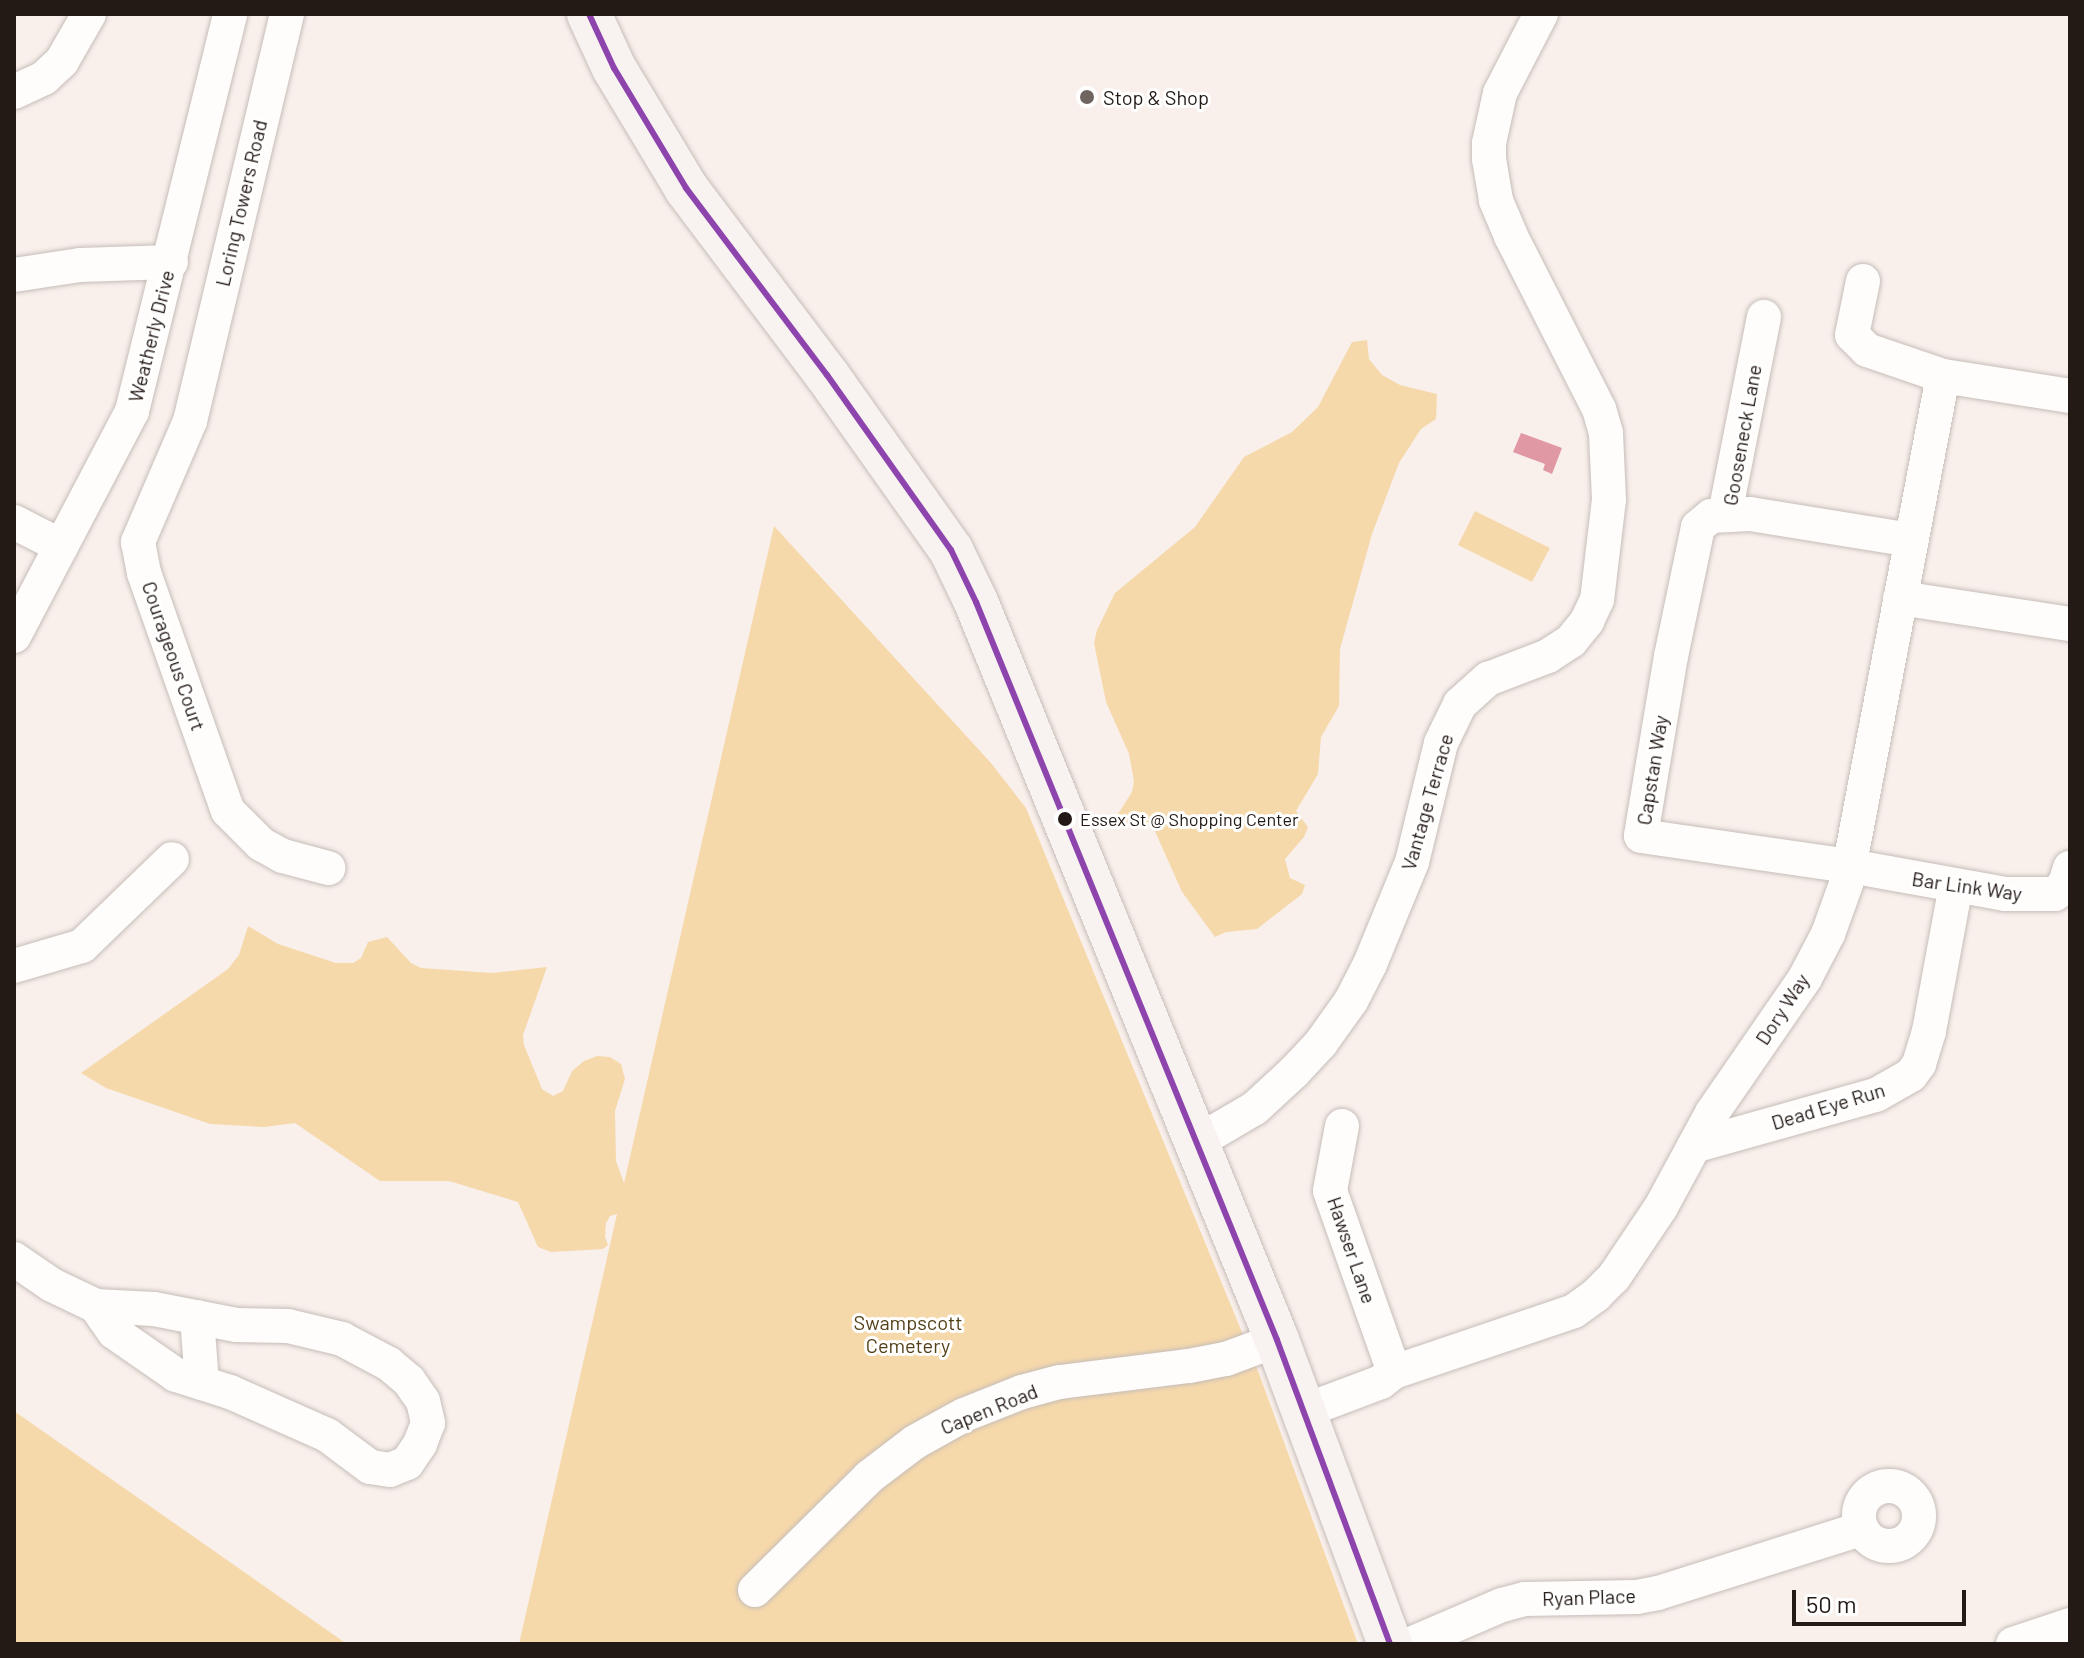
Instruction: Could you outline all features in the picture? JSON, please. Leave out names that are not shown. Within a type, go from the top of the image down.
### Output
[{"type":"main road","points":[[589,14],[614,68],[686,188],[827,375],[951,550],[976,602],[1277,1340],[1390,1644]]},
{"type":"street","points":[[14,92],[44,78],[62,61],[89,14]]},
{"type":"street","name":"Weatherly Drive","points":[[14,636],[125,429],[145,370],[230,14]]},
{"type":"street","name":"Loring Towers Road","points":[[197,391],[287,14]]},
{"type":"street","name":"Vantage Terrace","points":[[1197,1142],[1255,1108],[1321,1043],[1351,1001],[1408,873],[1441,743],[1460,704],[1488,679],[1548,656],[1571,641],[1587,621],[1597,600],[1609,500],[1606,433],[1599,409],[1511,236],[1496,200],[1489,159],[1489,143],[1500,93],[1541,14]]},
{"type":"street","points":[[14,275],[80,265],[171,262]]},
{"type":"street","points":[[1863,281],[1852,335],[1859,344],[1943,376],[2070,396]]},
{"type":"street","name":"Gooseneck Lane","points":[[1764,317],[1725,514],[1750,514],[1911,540]]},
{"type":"street","name":"Dory Way","points":[[1304,1411],[1381,1382],[1394,1372],[1574,1311],[1596,1295],[1614,1277],[1661,1207],[1712,1113],[1805,978],[1828,934],[1850,866],[1943,376]]},
{"type":"street","name":"Courageous Court","points":[[197,391],[182,447],[142,528],[139,556],[228,811],[261,844],[283,856],[328,868]]},
{"type":"street","name":"Capstan Way","points":[[1725,514],[1711,516],[1698,527],[1671,656],[1641,836],[1850,866]]},
{"type":"street","points":[[14,522],[61,546]]},
{"type":"street","points":[[1900,598],[2070,624]]},
{"type":"street","points":[[14,966],[82,946],[172,859]]},
{"type":"street","name":"Bar Link Way","points":[[1850,866],[2005,894],[2055,894],[2065,884],[2070,868]]},
{"type":"street","name":"Dead Eye Run","points":[[1694,1146],[1876,1095],[1911,1075],[1919,1064],[1929,1031],[1956,886]]},
{"type":"street","name":"Hawser Lane","points":[[1342,1126],[1330,1191],[1394,1372]]},
{"type":"street","points":[[14,1259],[52,1285],[96,1306],[154,1309],[236,1325],[288,1326],[342,1339],[389,1364],[409,1381],[423,1401],[428,1423],[420,1444],[407,1463],[390,1470],[370,1467],[327,1435],[230,1392],[176,1375],[114,1332],[96,1306]]},
{"type":"street","points":[[197,1317],[202,1383]]},
{"type":"street","name":"Capen Road","points":[[755,1590],[869,1477],[915,1442],[964,1415],[1047,1385],[1226,1359],[1277,1340]]},
{"type":"street","name":"Ryan Place","points":[[1411,1644],[1513,1602],[1658,1593],[1861,1529]]},
{"type":"street","points":[[2013,1644],[2070,1625]]},
{"type":"green space","points":[[1367,340],[1369,359],[1382,375],[1400,385],[1437,394],[1436,419],[1421,429],[1399,463],[1372,534],[1340,649],[1339,706],[1321,737],[1318,774],[1296,811],[1308,827],[1304,837],[1285,859],[1290,878],[1305,885],[1302,894],[1257,929],[1226,932],[1215,937],[1182,892],[1154,829],[1143,823],[1121,824],[1116,817],[1132,792],[1134,781],[1129,754],[1106,702],[1094,643],[1097,630],[1115,593],[1195,527],[1244,457],[1292,432],[1318,407],[1352,342]]},
{"type":"green space","points":[[1475,511],[1550,548],[1532,582],[1458,545]]},
{"type":"green space","name":"Swampscott Cemetery","points":[[774,526],[991,763],[1026,808],[1258,1371],[1358,1644],[519,1644],[617,1214],[610,1216],[606,1223],[608,1245],[603,1249],[551,1252],[538,1247],[518,1202],[449,1181],[380,1181],[295,1123],[264,1127],[210,1124],[106,1088],[81,1073],[228,969],[239,955],[248,926],[278,944],[336,963],[353,963],[361,958],[368,942],[387,937],[411,963],[421,968],[492,973],[547,967],[523,1035],[524,1045],[542,1089],[553,1096],[563,1091],[572,1071],[584,1061],[597,1056],[610,1057],[621,1064],[625,1079],[615,1111],[616,1161],[624,1183]]},
{"type":"green space","points":[[14,1411],[347,1644],[14,1644]]},
{"type":"shaded area","points":[[1521,433],[1562,448],[1552,474],[1543,470],[1545,464],[1513,452]]},
{"type":"transit line","points":[[589,14],[614,68],[686,188],[827,375],[951,550],[976,602],[1277,1340],[1390,1644]]},
{"type":"place","name":"Stop & Shop","points":[[1087,97]]},
{"type":"place","name":"Essex St @ Shopping Center","points":[[1065,819]]}]
